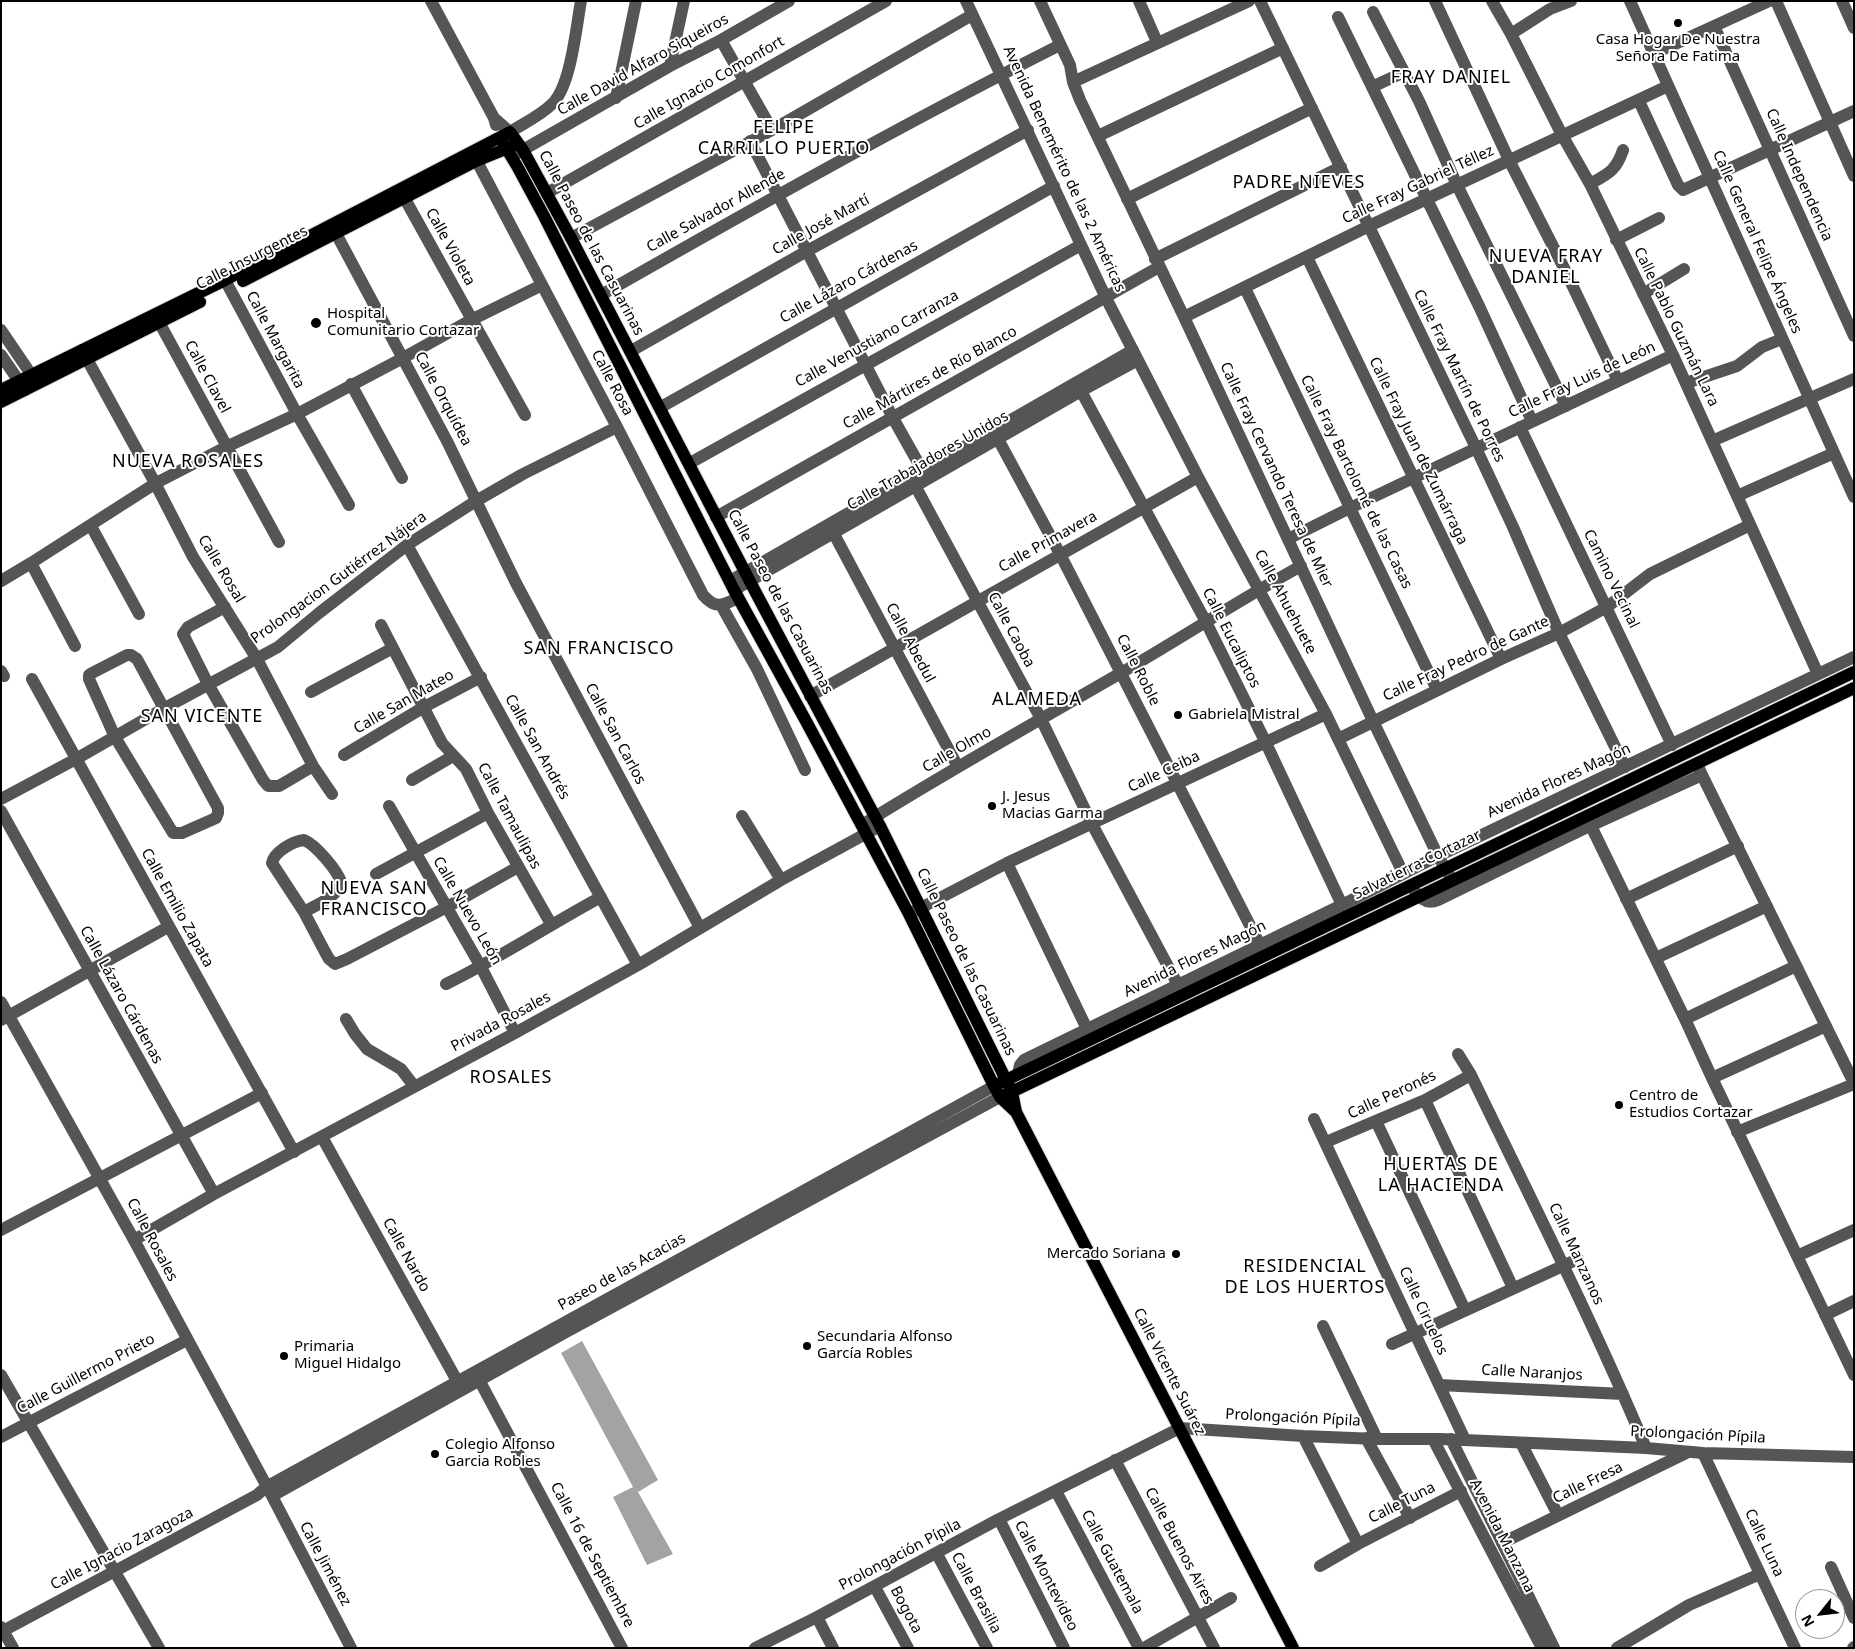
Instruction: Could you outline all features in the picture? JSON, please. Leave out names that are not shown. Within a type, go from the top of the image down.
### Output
[{"type":"main road","name":"Calle Insurgentes","points":[[1,402],[22,385],[334,230],[474,156],[512,145]]},
{"type":"main road","name":"Calle Paseo de las Casuarinas","points":[[512,145],[548,193],[810,696],[878,821],[1006,1080],[1006,1095]]},
{"type":"main road","name":"Calle Paseo de las Casuarinas","points":[[512,145],[544,216],[730,597],[864,830],[994,1086],[1006,1095]]},
{"type":"main road","name":"Calle Insurgentes","points":[[84,354],[159,322],[227,284]]},
{"type":"main road","name":"Calle Insurgentes","points":[[1,390],[22,385]]},
{"type":"main road","name":"Salvatierra-Cortazar","points":[[1006,1095],[1415,891],[1428,884],[1445,868],[1854,672]]},
{"type":"main road","name":"Salvatierra-Cortazar","points":[[1428,884],[1452,880],[1576,827],[1699,769],[1854,688]]},
{"type":"main road","name":"Salvatierra-Cortazar","points":[[994,1086],[1415,891]]},
{"type":"main road","name":"Calle Vicente Suárez","points":[[1006,1095],[1293,1648]]},
{"type":"street","points":[[431,1],[494,118],[512,145],[558,96],[567,77],[581,1]]},
{"type":"street","points":[[616,98],[636,1]]},
{"type":"street","points":[[670,66],[684,1]]},
{"type":"street","name":"Calle David Alfaro Siqueiros","points":[[512,145],[616,98],[670,66],[721,40],[789,1]]},
{"type":"street","name":"Calle Ignacio Comonfort","points":[[548,193],[886,1]]},
{"type":"street","name":"Avenida Benemérito de las 2 Américas","points":[[966,1],[1106,298],[1136,355]]},
{"type":"street","name":"Calle Fray Cervando Teresa de Mier","points":[[1040,1],[1070,64],[1073,82],[1127,199],[1373,721],[1438,856],[1452,880]]},
{"type":"street","points":[[1139,1],[1157,42]]},
{"type":"street","points":[[1073,82],[1230,5],[1249,1]]},
{"type":"street","name":"Calle Fray Martín de Porres","points":[[1260,1],[1476,448],[1559,633],[1625,767]]},
{"type":"street","points":[[1435,1],[1509,160],[1564,268],[1618,381]]},
{"type":"street","name":"Calle Pablo Guzmán Lara","points":[[1492,1],[1511,34],[1562,135],[1590,184],[1673,355],[1818,674]]},
{"type":"street","points":[[1511,34],[1550,9],[1571,1]]},
{"type":"street","name":"Calle General Felipe Ángeles","points":[[1630,1],[1854,496]]},
{"type":"street","points":[[1654,54],[1769,1]]},
{"type":"street","points":[[1776,1],[1854,176]]},
{"type":"street","points":[[1842,1],[1854,28]]},
{"type":"street","points":[[1374,12],[1566,406]]},
{"type":"street","points":[[572,238],[772,130],[972,15]]},
{"type":"street","points":[[1338,17],[1476,298],[1532,421]]},
{"type":"street","name":"Calle Independencia","points":[[1714,26],[1854,336]]},
{"type":"street","points":[[721,40],[772,130]]},
{"type":"street","name":"Calle Salvador Allende","points":[[600,295],[779,194],[1060,45]]},
{"type":"street","points":[[1098,136],[1283,48]]},
{"type":"street","points":[[1372,87],[1404,72]]},
{"type":"street","name":"Calle Fray Gabriel Téllez","points":[[1184,317],[1369,226],[1668,86]]},
{"type":"street","points":[[1639,101],[1680,188],[1686,189],[1854,110]]},
{"type":"street","points":[[1127,199],[1312,108]]},
{"type":"street","name":"Calle José Martí","points":[[631,351],[806,251],[1028,130]]},
{"type":"street","points":[[750,141],[779,194],[835,308],[925,475]]},
{"type":"street","points":[[1590,184],[1613,170],[1619,163],[1623,150]]},
{"type":"street","name":"Calle Rosa","points":[[474,156],[703,594],[711,603],[730,597]]},
{"type":"street","name":"Calle Mártires de Río Blanco","points":[[716,517],[1106,298],[1157,263],[1341,167]]},
{"type":"street","name":"Calle Lázaro Cárdenas","points":[[661,407],[1054,186]]},
{"type":"street","name":"Calle Violeta","points":[[402,194],[525,415]]},
{"type":"street","points":[[1616,240],[1659,218]]},
{"type":"street","name":"Calle Orquídea","points":[[334,230],[447,441],[476,501]]},
{"type":"street","name":"Calle Venustiano Carranza","points":[[690,463],[1081,245]]},
{"type":"street","name":"Calle Fray Juan de Zumárraga","points":[[1307,257],[1501,659]]},
{"type":"street","points":[[1643,294],[1684,269]]},
{"type":"street","name":"Calle Margarita","points":[[227,284],[297,414],[349,505]]},
{"type":"street","points":[[1,581],[91,526],[156,483],[226,447],[297,414],[471,320],[542,285]]},
{"type":"street","name":"Calle Fray Bartolomé de las Casas","points":[[1245,288],[1437,690]]},
{"type":"street","name":"Calle Clavel","points":[[159,322],[279,542]]},
{"type":"street","points":[[1,330],[34,379]]},
{"type":"street","points":[[1686,383],[1737,366],[1762,348],[1782,339]]},
{"type":"street","name":"Calle Rosal","points":[[84,354],[156,483],[193,557],[257,660],[313,766],[332,794]]},
{"type":"street","points":[[1,355],[22,385]]},
{"type":"street","name":"Calle Trabajadores Unidos","points":[[730,597],[748,577],[913,481],[998,439],[1081,391],[1136,355]]},
{"type":"street","name":"Calle Trabajadores Unidos","points":[[925,475],[1136,355]]},
{"type":"street","name":"Calle Ahuehuete","points":[[1136,355],[1198,477],[1326,714],[1403,873]]},
{"type":"street","name":"Calle Fray Luis de León","points":[[1288,539],[1673,355]]},
{"type":"street","points":[[1712,441],[1854,379]]},
{"type":"street","points":[[351,384],[402,478]]},
{"type":"street","name":"Calle Eucaliptos","points":[[1081,391],[1206,622],[1265,741],[1342,905]]},
{"type":"street","name":"Prolongacion Gutiérrez Nájera","points":[[1,799],[208,684],[257,660],[288,640],[319,613],[407,545],[476,501],[542,464],[617,427]]},
{"type":"street","name":"Camino Vecinal","points":[[1520,427],[1672,745]]},
{"type":"street","name":"Calle Roble","points":[[998,439],[1060,554],[1260,945]]},
{"type":"street","points":[[1737,496],[1834,453]]},
{"type":"street","name":"Calle Primavera","points":[[810,696],[1198,477]]},
{"type":"street","name":"Calle Trabajadores Unidos","points":[[748,577],[834,534],[913,481]]},
{"type":"street","name":"Calle Caoba","points":[[913,481],[1041,719],[1092,824],[1178,986]]},
{"type":"street","name":"Calle San Carlos","points":[[476,501],[516,583],[700,928]]},
{"type":"street","name":"Calle Fray Pedro de Gante","points":[[1338,738],[1559,633],[1607,607],[1650,574],[1750,525]]},
{"type":"street","points":[[91,526],[139,614]]},
{"type":"street","name":"Calle Abedul","points":[[834,534],[958,767]]},
{"type":"street","name":"Calle San Andrés","points":[[407,545],[638,965]]},
{"type":"street","points":[[31,563],[75,646]]},
{"type":"street","name":"Calle Olmo","points":[[864,830],[958,767],[1301,566]]},
{"type":"street","points":[[730,597],[757,669],[806,770]]},
{"type":"street","points":[[225,606],[188,627],[183,634],[208,684],[268,786],[279,786],[313,766]]},
{"type":"street","name":"Calle Tamaulipas","points":[[381,625],[442,743],[466,768],[488,813],[551,924]]},
{"type":"street","points":[[311,692],[393,648]]},
{"type":"street","points":[[131,655],[135,657],[163,709],[218,808],[216,818],[182,833],[173,833],[115,736],[89,679],[89,675],[122,657],[131,655]]},
{"type":"street","name":"Avenida Flores Magón","points":[[1018,1074],[1020,1064],[1024,1060],[1178,986],[1438,856],[1854,657]]},
{"type":"street","name":"Calle San Mateo","points":[[344,756],[424,707],[480,677]]},
{"type":"street","name":"Calle Emilio Zapata","points":[[32,679],[294,1152]]},
{"type":"street","name":"Calle Ceiba","points":[[908,914],[1007,863],[1326,714]]},
{"type":"street","points":[[412,780],[453,756]]},
{"type":"street","points":[[1415,891],[1423,901],[1433,902],[1576,827],[1591,826],[1699,769],[1854,1083],[1737,1132]]},
{"type":"street","name":"Calle Nuevo León","points":[[389,806],[481,967],[515,1033]]},
{"type":"street","name":"Calle Lázaro Cárdenas","points":[[1,811],[88,971],[214,1194]]},
{"type":"street","points":[[376,874],[488,813]]},
{"type":"street","points":[[742,816],[781,880]]},
{"type":"street","points":[[1591,826],[1656,958],[1853,1374]]},
{"type":"street","name":"Privada Rosales","points":[[134,1240],[214,1194],[638,965],[864,830]]},
{"type":"street","points":[[304,912],[334,894],[341,882],[339,875],[309,842],[299,840],[278,852],[272,863],[304,912],[329,959],[339,964],[518,867]]},
{"type":"street","points":[[1626,899],[1738,846]]},
{"type":"street","points":[[1007,863],[1087,1029]]},
{"type":"street","points":[[1418,866],[1428,884]]},
{"type":"street","points":[[446,984],[481,967],[551,924],[601,897]]},
{"type":"street","points":[[1656,958],[1767,906]]},
{"type":"street","points":[[5,1018],[168,927]]},
{"type":"street","points":[[1685,1019],[1796,966]]},
{"type":"street","name":"Calle Rosales","points":[[1,1002],[5,1018],[100,1177],[134,1240],[265,1492]]},
{"type":"street","points":[[346,1019],[367,1049],[400,1069],[414,1086]]},
{"type":"street","points":[[1712,1078],[1826,1026]]},
{"type":"street","name":"Calle Manzanos","points":[[1458,1054],[1472,1075],[1564,1266],[1646,1448]]},
{"type":"street","name":"Calle Peronés","points":[[1326,1142],[1425,1100],[1472,1075]]},
{"type":"street","name":"Paseo de las Acacias","points":[[265,1492],[478,1376],[994,1086]]},
{"type":"street","points":[[1,1230],[262,1093]]},
{"type":"street","name":"Paseo de las Acacias","points":[[478,1376],[1006,1095]]},
{"type":"street","points":[[1425,1100],[1513,1288]]},
{"type":"street","name":"Calle Ciruelos","points":[[1314,1119],[1465,1440]]},
{"type":"street","points":[[1376,1122],[1465,1310]]},
{"type":"street","name":"Calle Nardo","points":[[322,1137],[460,1386]]},
{"type":"street","points":[[1797,1256],[1854,1230]]},
{"type":"street","points":[[1392,1344],[1578,1258]]},
{"type":"street","points":[[1825,1315],[1854,1301]]},
{"type":"street","points":[[1323,1326],[1372,1438],[1410,1518]]},
{"type":"street","name":"Calle Guillermo Prieto","points":[[1,1437],[187,1340]]},
{"type":"street","points":[[1,1375],[159,1648]]},
{"type":"street","name":"Calle 16 de Septiembre","points":[[478,1376],[622,1648]]},
{"type":"street","name":"Calle Naranjos","points":[[1440,1385],[1623,1394]]},
{"type":"street","name":"Prolongación Pípila","points":[[755,1648],[875,1587],[999,1520],[1180,1428],[1303,1436],[1451,1439],[1646,1448],[1703,1453],[1854,1457]]},
{"type":"street","points":[[1303,1436],[1358,1544]]},
{"type":"street","name":"Avenida Manzana","points":[[1433,1439],[1542,1648]]},
{"type":"street","name":"Avenida Manzana","points":[[1451,1439],[1554,1648]]},
{"type":"street","points":[[1521,1443],[1558,1516]]},
{"type":"street","name":"Calle Fresa","points":[[1502,1543],[1688,1452]]},
{"type":"street","name":"Calle Luna","points":[[1703,1453],[1795,1648]]},
{"type":"street","name":"Calle Buenos Aires","points":[[1115,1460],[1214,1648]]},
{"type":"street","name":"Calle Guatemala","points":[[1056,1491],[1138,1648]]},
{"type":"street","name":"Calle Tuna","points":[[1320,1566],[1358,1544],[1461,1491]]},
{"type":"street","name":"Calle Ignacio Zaragoza","points":[[2,1630],[265,1492]]},
{"type":"street","name":"Calle Jiménez","points":[[265,1492],[351,1648]]},
{"type":"street","name":"Calle Montevideo","points":[[999,1520],[1064,1648]]},
{"type":"street","name":"Calle Brasilia","points":[[937,1554],[987,1648]]},
{"type":"street","points":[[1830,1567],[1854,1618]]},
{"type":"street","points":[[1617,1648],[1689,1605],[1760,1574]]},
{"type":"street","name":"Bogota","points":[[875,1587],[908,1648]]},
{"type":"street","points":[[1144,1648],[1231,1598]]},
{"type":"street","points":[[817,1617],[833,1648]]},
{"type":"street","points":[[2,1630],[13,1648]]},
{"type":"shaded area","points":[[582,1341],[658,1480],[638,1492],[673,1554],[647,1565],[613,1497],[633,1487],[561,1353]]},
{"type":"place","name":"Casa Hogar De Nuestra Señora De Fatima","points":[[1678,23]]},
{"type":"place","name":"Hospital Comunitario Cortazar","points":[[316,323]]},
{"type":"place","name":"Gabriela Mistral","points":[[1178,715]]},
{"type":"place","name":"J. Jesus Macias Garma","points":[[992,806]]},
{"type":"place","name":"Centro de Estudios Cortazar","points":[[1619,1105]]},
{"type":"place","name":"Mercado Soriana","points":[[1176,1254]]},
{"type":"place","name":"Secundaria Alfonso García Robles","points":[[807,1346]]},
{"type":"place","name":"Primaria Miguel Hidalgo","points":[[284,1356]]},
{"type":"place","name":"Colegio Alfonso Garcia Robles","points":[[435,1454]]},
{"type":"district","name":"FRAY DANIEL","points":[[1451,78]]},
{"type":"district","name":"FELIPE CARRILLO PUERTO","points":[[784,138]]},
{"type":"district","name":"PADRE NIEVES","points":[[1299,183]]},
{"type":"district","name":"NUEVA FRAY DANIEL","points":[[1546,267]]},
{"type":"district","name":"NUEVA ROSALES","points":[[188,462]]},
{"type":"district","name":"SAN FRANCISCO","points":[[599,649]]},
{"type":"district","name":"ALAMEDA","points":[[1037,700]]},
{"type":"district","name":"SAN VICENTE","points":[[202,717]]},
{"type":"district","name":"NUEVA SAN FRANCISCO","points":[[374,900]]},
{"type":"district","name":"ROSALES","points":[[511,1078]]},
{"type":"district","name":"HUERTAS DE LA HACIENDA","points":[[1441,1175]]},
{"type":"district","name":"RESIDENCIAL DE LOS HUERTOS","points":[[1305,1277]]}]
